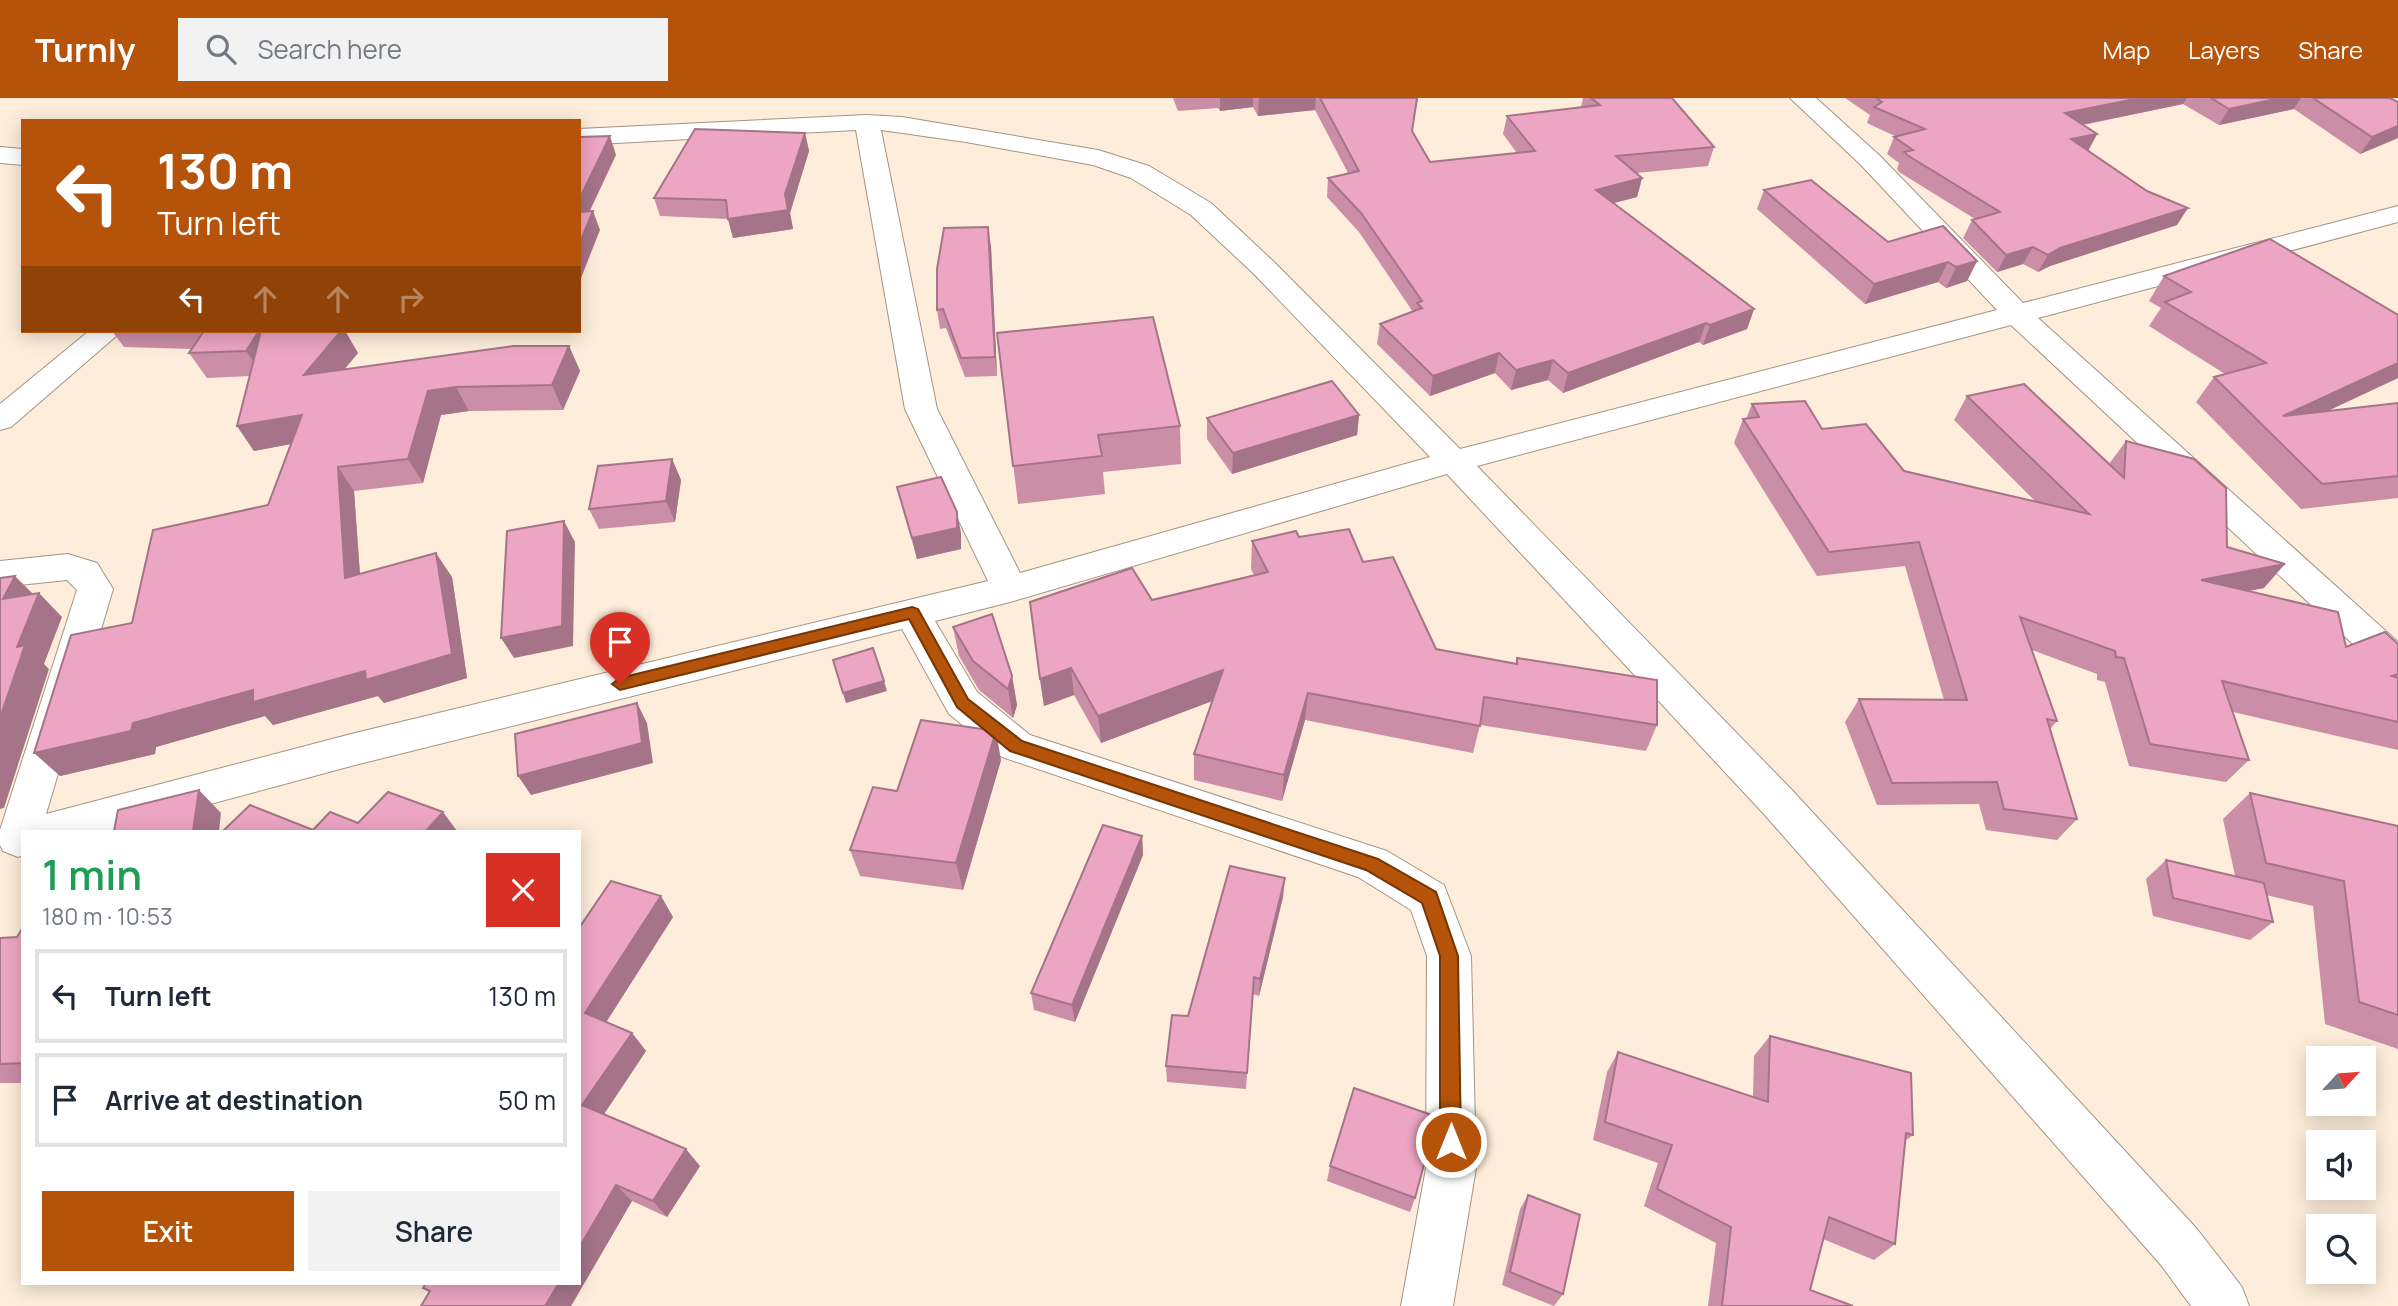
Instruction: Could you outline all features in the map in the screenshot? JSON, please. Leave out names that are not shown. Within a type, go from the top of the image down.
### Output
[{"type":"street","points":[[1802,98],[1870,160],[2018,315],[2398,664]]},
{"type":"street","points":[[581,137],[867,122],[902,124],[1098,158],[1140,172],[1201,209],[1264,268],[1454,462],[1777,801],[2179,1247],[2223,1306]]},
{"type":"street","points":[[867,122],[921,409],[1010,589]]},
{"type":"street","points":[[0,155],[21,157]]},
{"type":"street","points":[[52,830],[355,749],[1010,589],[1454,462],[2398,214]]},
{"type":"street","points":[[0,420],[105,333]]},
{"type":"street","points":[[0,573],[68,567],[84,572],[95,589],[24,830]]},
{"type":"street","points":[[912,613],[963,703],[1016,746],[1372,864],[1429,898],[1449,956],[1451,1168],[1427,1306]]},
{"type":"building","points":[[1320,98],[1417,98],[1412,131],[1430,162],[1535,151],[1507,116],[1600,105],[1591,98],[1672,98],[1714,147],[1616,156],[1642,178],[1596,190],[1754,309],[1710,325],[1706,323],[1568,373],[1553,360],[1516,370],[1499,353],[1433,376],[1380,324],[1422,308],[1417,303],[1422,301],[1361,213],[1328,178],[1359,171]]},
{"type":"building","points":[[1876,98],[2140,98],[2065,113],[2097,134],[2071,139],[2147,191],[2188,208],[2060,248],[2048,255],[2033,247],[2006,255],[1972,220],[2000,212],[1907,155],[1904,152],[1913,150],[1894,137],[1925,129],[1874,107],[1882,102]]},
{"type":"building","points":[[2211,98],[2280,98],[2229,109]]},
{"type":"building","points":[[2313,98],[2390,98],[2398,102],[2398,126],[2372,137]]},
{"type":"building","points":[[695,129],[805,133],[785,194],[788,210],[728,219],[726,200],[654,198]]},
{"type":"building","points":[[610,136],[581,196],[581,137]]},
{"type":"building","points":[[1811,180],[1888,242],[1943,226],[1977,261],[1956,267],[1948,262],[1874,284],[1764,190]]},
{"type":"building","points":[[593,211],[581,240],[581,212]]},
{"type":"building","points":[[988,227],[995,357],[961,358],[943,309],[937,310],[937,269],[944,228]]},
{"type":"building","points":[[2270,239],[2398,315],[2398,363],[2283,416],[2398,403],[2398,476],[2322,484],[2214,377],[2266,363],[2165,302],[2191,292],[2164,276]]},
{"type":"building","points":[[1153,317],[1180,426],[1098,435],[1102,456],[1013,466],[997,333]]},
{"type":"building","points":[[203,333],[258,333],[246,351],[189,353]]},
{"type":"building","points":[[260,333],[339,333],[304,375],[513,346],[569,346],[552,385],[456,387],[428,391],[408,459],[338,467],[345,578],[436,553],[452,654],[366,680],[365,671],[253,702],[253,690],[133,723],[131,731],[34,753],[71,635],[132,623],[153,530],[268,505],[302,415],[237,426]]},
{"type":"building","points":[[1332,381],[1359,415],[1233,453],[1207,418]]},
{"type":"building","points":[[2024,384],[2124,478],[2126,441],[2194,459],[2226,488],[2227,547],[2285,564],[2201,580],[2338,612],[2346,647],[2385,632],[2398,644],[2398,674],[2392,676],[2398,678],[2398,722],[2222,681],[2249,760],[2150,744],[2124,658],[2116,657],[2115,651],[2020,617],[2057,721],[2047,719],[2077,819],[2004,809],[1997,782],[1892,783],[1859,699],[1967,700],[1919,542],[1829,552],[1743,419],[1759,417],[1752,404],[1805,401],[1822,429],[1866,424],[1904,471],[2089,514],[1967,396]]},
{"type":"building","points":[[672,459],[666,501],[589,509],[598,466]]},
{"type":"building","points":[[941,477],[957,512],[957,528],[912,538],[897,487]]},
{"type":"building","points":[[564,521],[562,626],[501,638],[507,531]]},
{"type":"building","points":[[1349,529],[1363,562],[1393,557],[1436,649],[1517,664],[1517,658],[1657,680],[1657,725],[1484,697],[1480,726],[1308,693],[1284,775],[1194,754],[1223,670],[1098,716],[1071,668],[1040,679],[1030,602],[1132,568],[1152,600],[1268,572],[1252,541],[1296,531],[1299,537]]},
{"type":"building","points":[[15,576],[3,599],[39,593],[17,647],[25,645],[0,718],[0,578]]},
{"type":"building","points":[[992,614],[1012,676],[1008,689],[973,661],[953,627]]},
{"type":"building","points":[[873,648],[884,681],[843,693],[833,660]]},
{"type":"building","points":[[637,703],[642,743],[518,776],[515,734]]},
{"type":"building","points":[[921,720],[996,731],[956,863],[850,850],[873,787],[897,791]]},
{"type":"building","points":[[199,790],[193,830],[114,830],[118,810]]},
{"type":"building","points":[[388,792],[443,812],[427,830],[313,830],[330,812],[358,823]]},
{"type":"building","points":[[2250,793],[2398,826],[2398,1015],[2359,1002],[2344,881],[2266,863]]},
{"type":"building","points":[[250,805],[313,830],[224,830]]},
{"type":"building","points":[[1103,825],[1142,836],[1072,1005],[1031,993]]},
{"type":"building","points":[[2166,860],[2264,883],[2273,922],[2173,898]]},
{"type":"building","points":[[1230,866],[1285,878],[1260,979],[1254,977],[1247,1073],[1166,1066],[1172,1015],[1188,1016]]},
{"type":"building","points":[[611,881],[661,896],[585,1013],[632,1033],[582,1105],[686,1149],[653,1201],[616,1185],[581,1245],[581,925]]},
{"type":"building","points":[[21,930],[21,1063],[0,1064],[0,938],[17,937]]},
{"type":"building","points":[[1770,1036],[1911,1073],[1913,1135],[1906,1133],[1895,1244],[1829,1217],[1810,1290],[1853,1306],[1722,1306],[1731,1227],[1657,1189],[1672,1145],[1605,1122],[1618,1052],[1768,1102]]},
{"type":"building","points":[[1354,1088],[1429,1114],[1429,1146],[1415,1198],[1330,1166]]},
{"type":"building","points":[[1528,1195],[1580,1215],[1563,1294],[1510,1272]]},
{"type":"building","points":[[425,1285],[558,1285],[545,1306],[421,1306],[430,1291],[423,1288]]},
{"type":"route","points":[[620,684],[912,613],[963,703],[1016,746],[1372,864],[1429,898],[1449,956],[1451,1142]]}]
